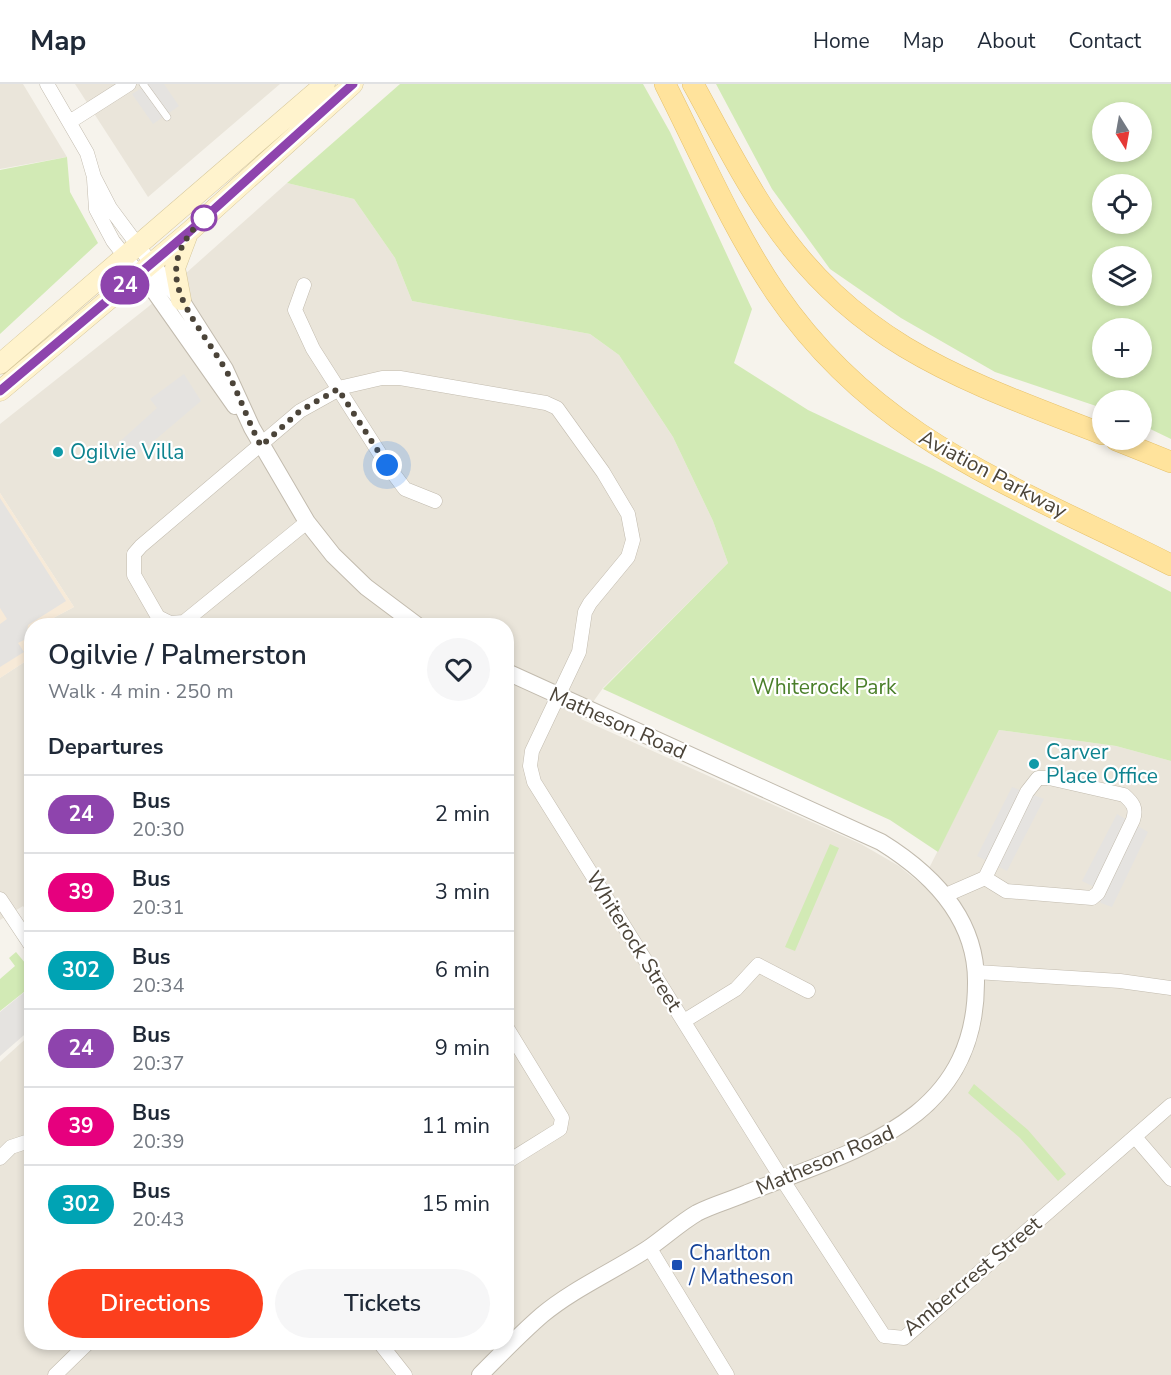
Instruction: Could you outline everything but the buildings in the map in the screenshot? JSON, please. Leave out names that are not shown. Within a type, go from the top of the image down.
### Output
[{"type":"main road","points":[[0,364],[325,84]]},
{"type":"main road","points":[[0,391],[190,231],[353,84]]},
{"type":"main road","name":"Aviation Parkway","points":[[665,84],[764,274],[804,330],[851,381],[892,417],[956,459],[1171,564]]},
{"type":"main road","points":[[693,84],[770,219],[808,266],[849,308],[900,346],[947,372],[1092,430]]},
{"type":"main road","points":[[181,300],[175,268],[190,231]]},
{"type":"main road","points":[[1141,450],[1171,462]]},
{"type":"street","points":[[47,84],[71,121],[87,153],[94,177],[130,250],[145,269],[181,300],[225,369],[261,446],[307,522],[333,555],[366,587],[407,618]]},
{"type":"street","points":[[71,121],[129,84]]},
{"type":"street","points":[[145,269],[152,288],[212,376],[252,428]]},
{"type":"street","points":[[304,285],[295,310],[312,349],[405,489],[435,501]]},
{"type":"street","name":"Whiterock Street","points":[[158,617],[134,574],[134,554],[300,411],[338,389],[382,378],[425,381],[546,403],[564,415],[603,472],[628,514],[633,540],[628,557],[590,603],[583,623],[582,645],[532,751],[530,766],[534,782],[782,1179]]},
{"type":"street","points":[[189,618],[307,522]]},
{"type":"street","name":"Matheson Road","points":[[514,675],[881,842],[913,862],[946,895],[972,946],[976,972],[975,1003],[968,1040],[952,1076],[933,1099],[907,1124],[872,1143],[697,1213],[649,1248],[543,1314],[514,1342]]},
{"type":"street","points":[[946,895],[985,878],[1027,792],[1038,778],[1049,778],[1124,795],[1132,802],[1136,811],[1133,820],[1098,893],[1092,898],[1006,891],[985,878]]},
{"type":"street","points":[[2,906],[24,936]]},
{"type":"street","points":[[684,1021],[736,989],[758,965],[808,991]]},
{"type":"street","points":[[976,972],[1120,981],[1171,988]]},
{"type":"street","points":[[514,1039],[562,1118],[560,1129],[514,1158]]},
{"type":"street","name":"Ambercrest Street","points":[[782,1179],[874,1325],[884,1336],[904,1338],[1171,1105]]},
{"type":"street","points":[[1135,1137],[1171,1179]]},
{"type":"street","points":[[0,1158],[11,1148],[24,1143]]},
{"type":"street","points":[[649,1248],[723,1374]]},
{"type":"street","points":[[55,1375],[81,1350]]},
{"type":"street","points":[[385,1350],[405,1375]]},
{"type":"street","name":"Matheson Road","points":[[480,1375],[506,1350]]},
{"type":"lane","points":[[143,84],[167,117]]},
{"type":"shaded area","points":[[0,84],[23,84],[67,157],[0,169]]},
{"type":"shaded area","points":[[75,84],[280,84],[148,197]]},
{"type":"shaded area","points":[[148,84],[164,84],[179,106],[153,124],[132,94]]},
{"type":"shaded area","points":[[287,183],[354,199],[395,258],[412,301],[590,334],[619,355],[673,437],[713,521],[728,563],[603,688],[581,719],[861,844],[899,866],[921,884],[999,730],[1116,746],[1171,761],[1171,1375],[0,1375],[0,1062],[24,1040],[24,1350],[514,1350],[514,618],[53,618],[74,607],[0,493],[0,424],[148,307]]},
{"type":"shaded area","points":[[184,374],[201,401],[129,462],[116,445],[157,408],[150,399]]},
{"type":"shaded area","points":[[0,493],[74,607],[53,618],[24,618],[24,662],[0,678]]},
{"type":"shaded area","points":[[0,498],[66,601],[39,618],[24,618],[24,640],[18,643],[24,652],[0,667],[0,624],[7,619],[0,608]]},
{"type":"shaded area","points":[[24,662],[24,907],[0,920],[0,678]]},
{"type":"shaded area","points":[[1012,787],[1044,799],[1007,871],[977,856]]},
{"type":"shaded area","points":[[1117,814],[1148,832],[1112,907],[1101,903],[1094,887],[1082,881]]},
{"type":"shaded area","points":[[24,992],[24,1035],[0,1056],[0,1012]]},
{"type":"green space","name":"Whiterock Park","points":[[400,84],[643,84],[670,132],[752,309],[734,363],[808,410],[933,469],[1171,592],[1171,761],[1116,746],[999,730],[938,852],[890,820],[603,689],[728,563],[713,521],[673,437],[619,355],[590,334],[412,301],[395,258],[354,199],[287,183]]},
{"type":"green space","points":[[716,84],[1171,84],[1171,439],[1152,430],[1152,390],[1092,390],[1092,405],[995,372],[901,318],[830,269],[772,189]]},
{"type":"green space","points":[[67,157],[70,192],[98,243],[0,334],[0,170]]},
{"type":"green space","points":[[830,844],[839,848],[795,951],[785,947]]},
{"type":"green space","points":[[16,952],[24,962],[24,992],[0,1011],[0,979],[15,966],[9,958]]},
{"type":"green space","points":[[974,1084],[1028,1130],[1066,1174],[1058,1181],[1020,1138],[968,1093]]},
{"type":"bus line","name":"24","points":[[0,391],[190,231],[353,84]]},
{"type":"place","name":"Ogilvie Villa","points":[[58,452]]},
{"type":"place","name":"Carver Place Office","points":[[1034,764]]},
{"type":"place","name":"Charlton / Matheson","points":[[677,1265]]},
{"type":"route","points":[[204,218],[206,216],[190,231],[175,268],[181,300],[225,369],[261,446],[300,411],[338,389],[387,465]]}]
